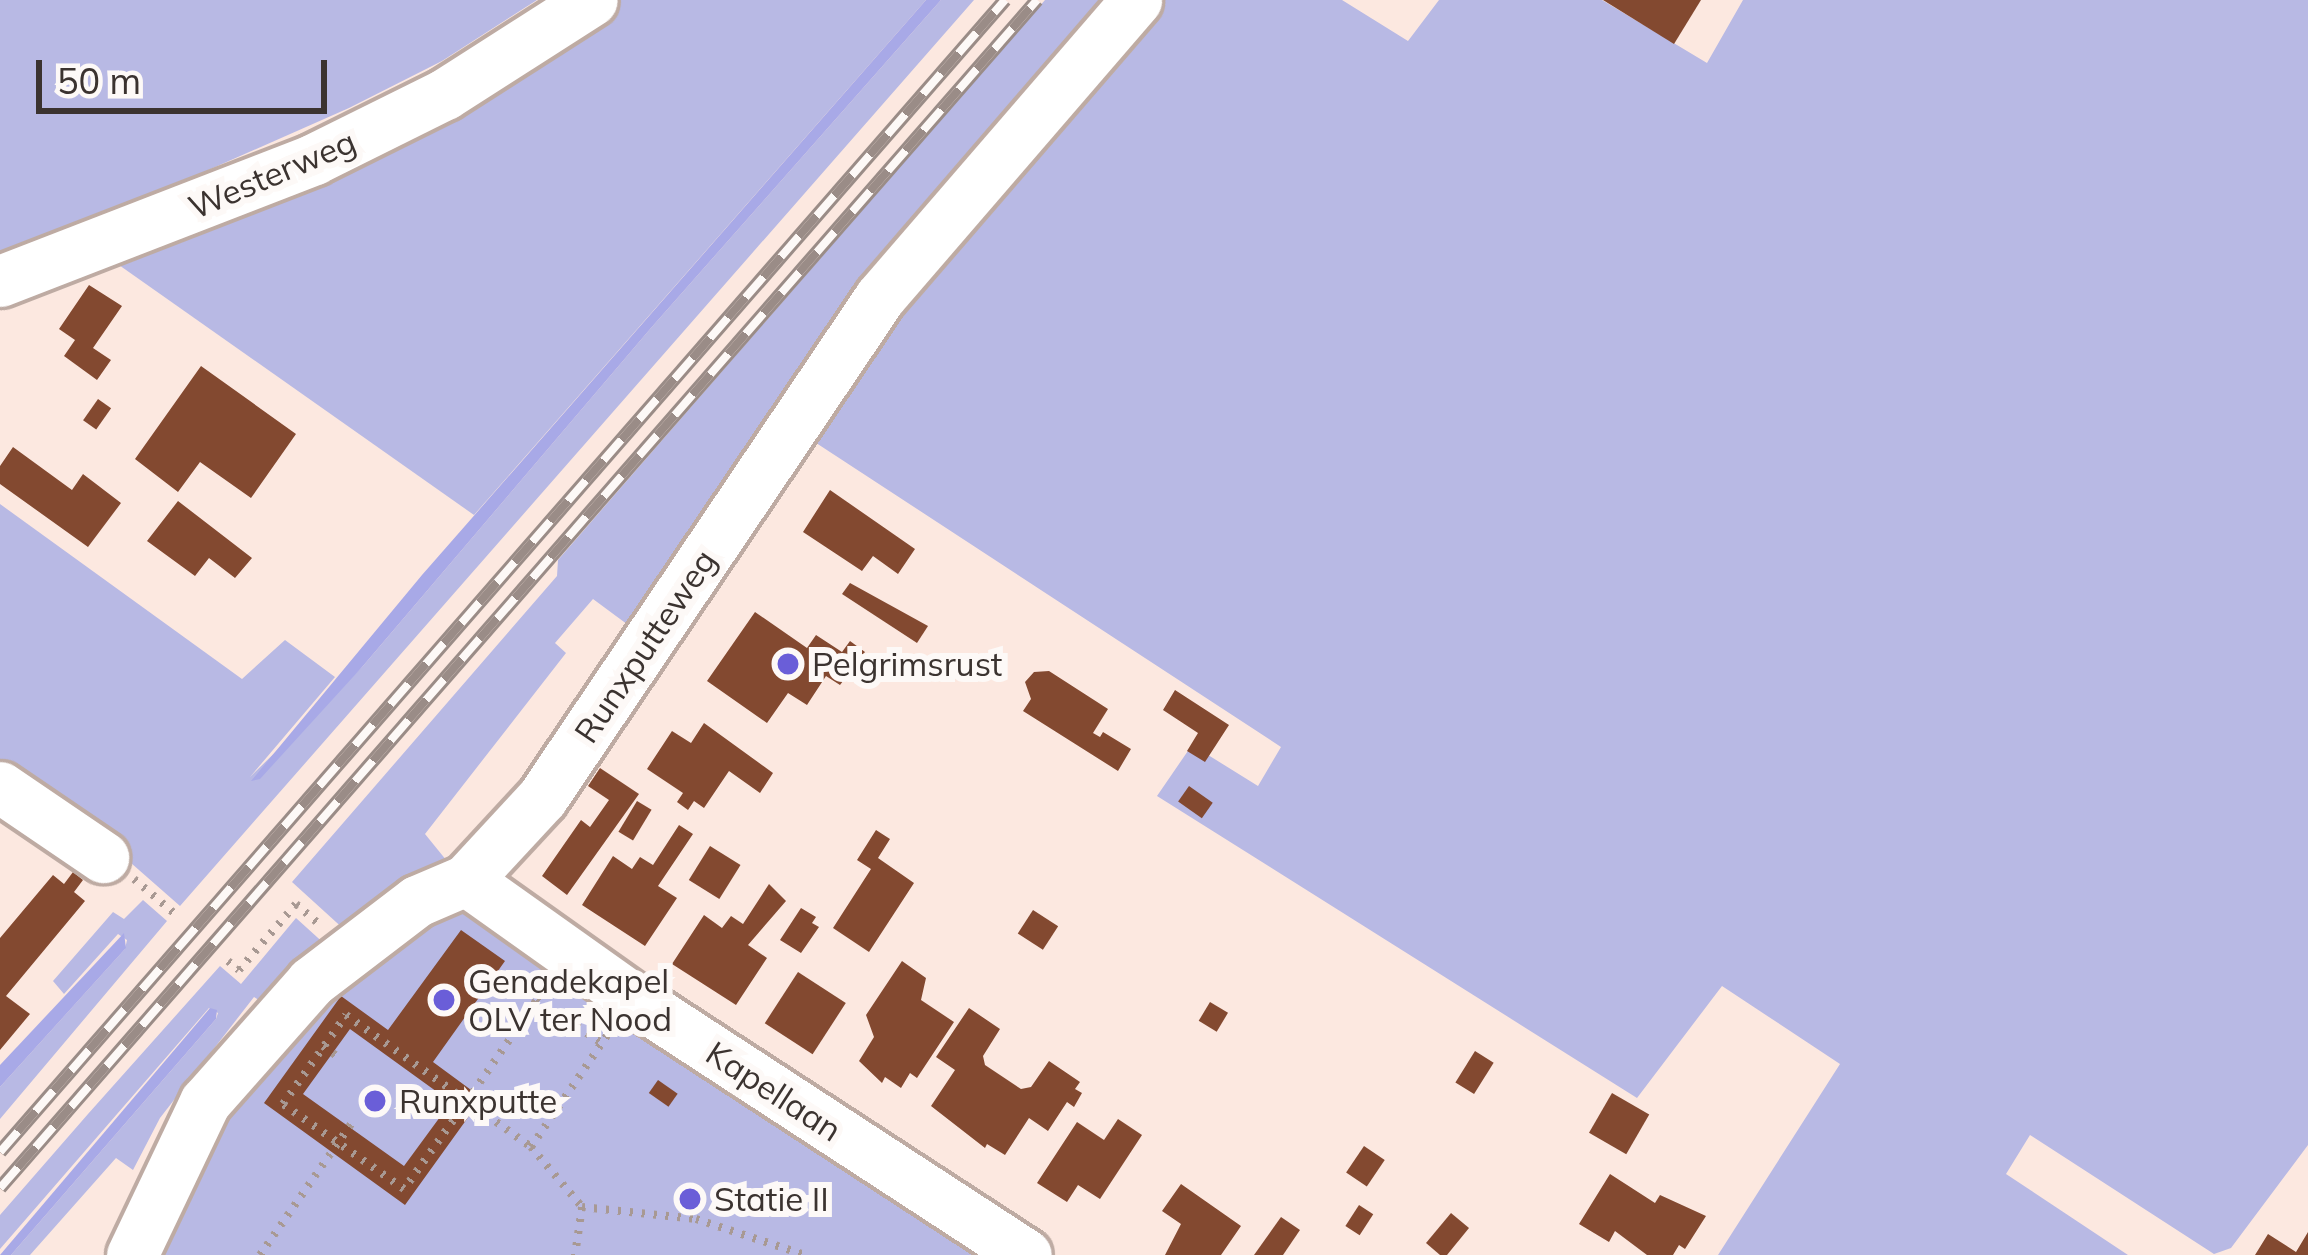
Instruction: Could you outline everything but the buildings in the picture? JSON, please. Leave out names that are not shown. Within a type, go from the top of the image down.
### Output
[{"type":"street","name":"Westerweg","points":[[0,281],[314,159],[445,94],[592,0]]},
{"type":"street","name":"Runxputteweg","points":[[132,1255],[206,1102],[279,1012],[349,948],[417,901],[466,880],[549,789],[880,297],[1136,0]]},
{"type":"street","points":[[0,787],[114,864]]},
{"type":"street","name":"Kapellaan","points":[[466,880],[632,998],[1026,1255]]},
{"type":"path","points":[[114,864],[174,913]]},
{"type":"path","points":[[229,961],[239,970],[288,914]]},
{"type":"path","points":[[497,973],[603,1044]]},
{"type":"path","points":[[531,1147],[632,998]]},
{"type":"path","points":[[536,1000],[467,1101],[404,1189],[284,1104],[346,1015],[467,1101],[531,1147],[582,1208],[696,1219],[806,1255]]},
{"type":"path","points":[[324,1047],[338,1057]]},
{"type":"path","points":[[433,1094],[467,1101]]},
{"type":"path","points":[[260,1255],[354,1120]]},
{"type":"path","points":[[575,1255],[582,1208]]},
{"type":"shaded area","points":[[0,0],[537,0],[442,61],[349,108],[0,262]]},
{"type":"shaded area","points":[[615,0],[926,0],[474,515],[109,258]]},
{"type":"shaded area","points":[[926,0],[941,0],[651,328],[363,666],[260,779],[251,781],[422,575]]},
{"type":"shaded area","points":[[941,0],[974,0],[180,906],[131,863],[131,851],[0,762],[0,504],[242,679],[285,640],[335,677],[250,777],[363,666],[651,328]]},
{"type":"shaded area","points":[[1045,0],[1110,0],[639,633],[593,599],[555,643],[566,653],[425,834],[451,866],[347,932],[292,882],[557,576],[558,560]]},
{"type":"shaded area","points":[[1161,0],[1342,0],[1408,41],[1439,0],[1602,0],[1707,63],[1743,0],[2308,0],[2308,1145],[2231,1248],[2214,1254],[2030,1135],[2006,1174],[2128,1255],[1718,1255],[1840,1064],[1722,986],[1637,1098],[1157,796],[1192,745],[1258,786],[1281,747],[807,437],[924,276]]},
{"type":"shaded area","points":[[464,892],[1019,1255],[139,1255],[281,1016]]},
{"type":"shaded area","points":[[143,900],[167,921],[0,1119],[0,1087],[125,949],[127,940],[118,934],[64,994],[53,981],[113,912],[124,919]]},
{"type":"shaded area","points":[[296,918],[328,947],[265,1004],[254,997],[160,1118],[133,1170],[116,1158],[30,1255],[11,1255],[216,1019],[218,1013],[209,1008],[0,1249],[0,1215],[220,966],[241,984]]},
{"type":"shaded area","points":[[124,933],[126,948],[0,1087],[0,1065]]},
{"type":"shaded area","points":[[210,1008],[217,1010],[216,1019],[11,1255],[0,1255]]},
{"type":"railway","points":[[0,1152],[1005,0]]},
{"type":"railway","points":[[0,1188],[1037,0]]},
{"type":"place","name":"Pelgrimsrust","points":[[788,664]]},
{"type":"place","name":"Genadekapel OLV ter Nood","points":[[444,1000]]},
{"type":"place","name":"Runxputte","points":[[375,1101]]},
{"type":"place","name":"Statie II","points":[[690,1199]]}]
